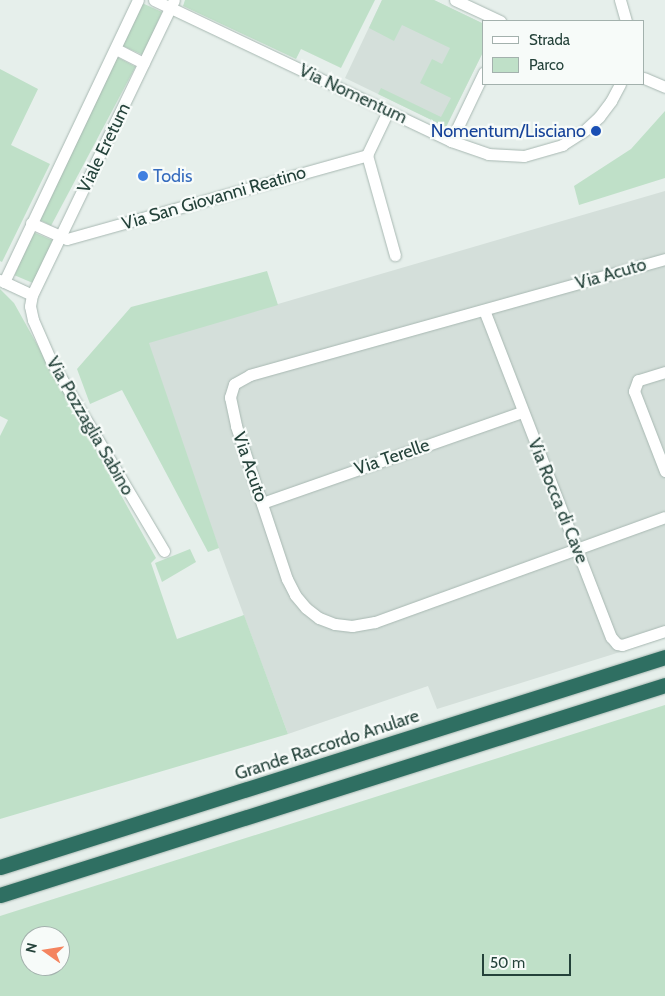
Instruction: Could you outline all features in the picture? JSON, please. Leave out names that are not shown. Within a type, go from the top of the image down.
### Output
[{"type":"highway","name":"Grande Raccordo Anulare","points":[[0,867],[665,657]]},
{"type":"highway","points":[[0,895],[665,685]]},
{"type":"street","name":"Viale Eretum","points":[[2,281],[116,49],[138,0]]},
{"type":"street","name":"Via Nomentum","points":[[154,0],[173,4],[451,141],[476,151],[499,156],[524,156],[553,149],[577,136],[594,122],[611,101],[619,85]]},
{"type":"street","points":[[455,0],[498,20]]},
{"type":"street","points":[[620,0],[626,20]]},
{"type":"street","name":"Viale Eretum","points":[[32,295],[173,4]]},
{"type":"street","points":[[116,49],[144,63]]},
{"type":"street","points":[[451,141],[482,76]]},
{"type":"street","points":[[645,78],[665,87]]},
{"type":"street","points":[[388,111],[367,155],[395,255]]},
{"type":"street","name":"Via San Giovanni Reatino","points":[[60,238],[67,239],[367,155]]},
{"type":"street","points":[[31,223],[60,238]]},
{"type":"street","name":"Via Acuto","points":[[665,259],[250,374],[238,380],[231,391],[232,414],[282,568],[295,595],[315,615],[341,625],[358,626],[375,622],[665,517]]},
{"type":"street","points":[[2,281],[32,295]]},
{"type":"street","name":"Via Pozzaglia Sabino","points":[[32,295],[31,314],[52,361],[164,551]]},
{"type":"street","name":"Via Rocca di Cave","points":[[484,310],[522,412],[613,641],[622,645],[665,631]]},
{"type":"street","points":[[665,372],[638,380],[634,391],[665,471]]},
{"type":"street","name":"Via Terelle","points":[[262,502],[522,412]]},
{"type":"shaded area","points":[[382,0],[434,0],[482,23],[482,54],[446,127],[345,78]]},
{"type":"shaded area","points":[[665,191],[665,638],[437,709],[428,686],[288,734],[215,538],[148,342]]},
{"type":"green space","points":[[185,0],[375,0],[341,68],[301,49],[296,59],[183,6]]},
{"type":"green space","points":[[382,0],[434,0],[482,23],[482,54],[446,127],[378,94],[381,88],[441,117],[451,98],[420,83],[432,59],[442,64],[450,48],[402,25],[394,41],[369,28]]},
{"type":"green space","points":[[142,3],[162,12],[143,55],[123,46]]},
{"type":"green space","points":[[117,57],[136,67],[51,226],[32,216]]},
{"type":"green space","points":[[0,69],[38,89],[11,145],[50,164],[2,262],[0,261]]},
{"type":"green space","points":[[665,111],[665,178],[579,205],[574,186],[631,149]]},
{"type":"green space","points":[[33,232],[52,240],[34,283],[15,275]]},
{"type":"green space","points":[[267,271],[278,305],[149,343],[219,548],[208,552],[122,390],[90,404],[77,369],[131,307]]},
{"type":"green space","points":[[0,289],[14,303],[156,558],[151,563],[177,639],[244,615],[288,734],[0,819],[0,436],[8,420],[0,416]]},
{"type":"green space","points":[[190,549],[196,562],[162,582],[155,563]]},
{"type":"green space","points":[[665,705],[665,996],[0,996],[0,916]]},
{"type":"place","name":"Nomentum/Lisciano","points":[[596,131]]},
{"type":"place","name":"Todis","points":[[143,176]]}]
